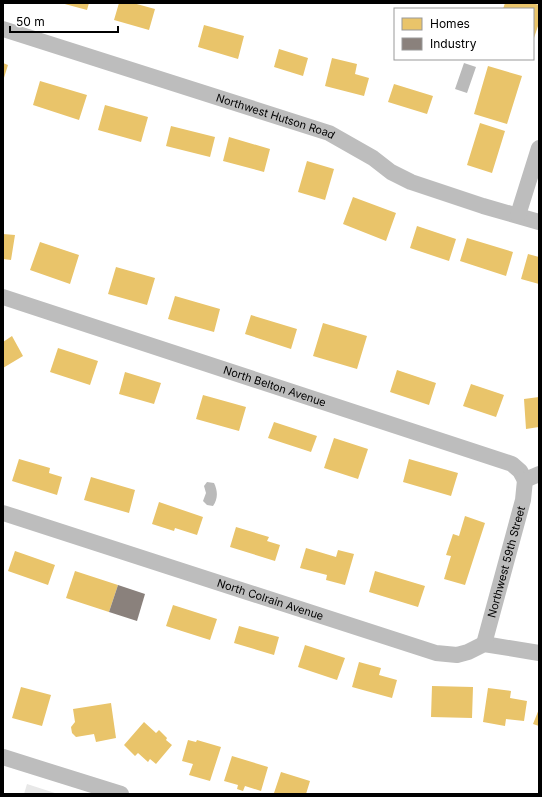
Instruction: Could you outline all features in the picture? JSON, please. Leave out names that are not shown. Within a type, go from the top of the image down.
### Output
[{"type":"street","name":"Northwest Hutson Road","points":[[3,29],[329,132],[373,158],[391,172],[411,182],[483,206],[539,222]]},
{"type":"street","points":[[518,215],[539,148]]},
{"type":"street","name":"North Belton Avenue","points":[[3,297],[512,464],[520,471],[532,477]]},
{"type":"street","name":"Northwest 59th Street","points":[[484,644],[523,500],[532,477]]},
{"type":"street","name":"North Colrain Avenue","points":[[3,513],[436,653],[457,655],[468,652],[484,644]]},
{"type":"street","points":[[484,644],[539,653]]},
{"type":"street","points":[[3,757],[121,794]]},
{"type":"shaded area","points":[[464,63],[476,67],[467,93],[455,89]]},
{"type":"shaded area","points":[[207,482],[214,483],[216,489],[217,498],[213,506],[207,505],[203,501],[206,493],[204,486]]},
{"type":"shaded area","points":[[27,784],[58,794],[24,794]]},
{"type":"building: Homes","points":[[61,3],[89,3],[87,10]]},
{"type":"building: Homes","points":[[119,3],[133,3],[155,9],[149,30],[114,20]]},
{"type":"building: Homes","points":[[505,3],[532,3],[539,5],[539,23],[534,38],[534,8],[503,8]]},
{"type":"building: Homes","points":[[204,25],[244,36],[238,59],[198,47]]},
{"type":"building: Homes","points":[[279,49],[308,58],[303,76],[274,67]]},
{"type":"building: Homes","points":[[332,58],[357,64],[355,74],[369,78],[364,96],[325,86]]},
{"type":"building: Homes","points":[[3,63],[8,65],[3,81]]},
{"type":"building: Homes","points":[[488,66],[522,76],[507,124],[474,114]]},
{"type":"building: Homes","points":[[40,81],[87,95],[79,120],[33,105]]},
{"type":"building: Homes","points":[[394,84],[433,96],[427,114],[388,102]]},
{"type":"building: Homes","points":[[105,105],[148,117],[141,142],[98,130]]},
{"type":"building: Homes","points":[[480,123],[505,131],[492,173],[467,165]]},
{"type":"building: Homes","points":[[171,126],[215,137],[210,157],[166,146]]},
{"type":"building: Homes","points":[[229,137],[270,149],[264,172],[223,161]]},
{"type":"building: Homes","points":[[307,161],[334,169],[325,200],[298,192]]},
{"type":"building: Homes","points":[[353,197],[396,213],[386,241],[343,224]]},
{"type":"building: Homes","points":[[417,226],[456,239],[449,261],[410,248]]},
{"type":"building: Homes","points":[[3,234],[15,235],[11,260],[3,259]]},
{"type":"building: Homes","points":[[467,238],[513,252],[506,276],[460,261]]},
{"type":"building: Homes","points":[[40,242],[79,255],[70,284],[30,270]]},
{"type":"building: Homes","points":[[528,254],[539,257],[539,284],[521,279]]},
{"type":"building: Homes","points":[[116,267],[155,278],[147,305],[108,294]]},
{"type":"building: Homes","points":[[175,296],[220,309],[214,332],[168,319]]},
{"type":"building: Homes","points":[[251,315],[297,329],[291,349],[245,334]]},
{"type":"building: Homes","points":[[323,323],[367,336],[357,369],[313,356]]},
{"type":"building: Homes","points":[[12,336],[23,356],[3,368],[3,342]]},
{"type":"building: Homes","points":[[58,348],[98,361],[90,385],[50,372]]},
{"type":"building: Homes","points":[[397,370],[436,383],[429,405],[390,392]]},
{"type":"building: Homes","points":[[125,372],[161,383],[154,404],[119,394]]},
{"type":"building: Homes","points":[[471,384],[504,395],[496,417],[463,406]]},
{"type":"building: Homes","points":[[203,395],[246,407],[239,431],[196,419]]},
{"type":"building: Homes","points":[[539,397],[539,427],[526,429],[524,399]]},
{"type":"building: Homes","points":[[274,422],[317,436],[311,452],[268,438]]},
{"type":"building: Homes","points":[[334,438],[368,449],[358,479],[324,468]]},
{"type":"building: Homes","points":[[19,459],[50,468],[49,473],[62,477],[57,495],[12,481]]},
{"type":"building: Homes","points":[[409,459],[458,473],[451,496],[403,482]]},
{"type":"building: Homes","points":[[91,477],[135,490],[129,513],[84,500]]},
{"type":"building: Homes","points":[[159,502],[203,517],[197,535],[175,528],[174,531],[152,524]]},
{"type":"building: Homes","points":[[465,516],[485,523],[465,585],[444,579],[451,556],[446,555],[453,534],[459,536]]},
{"type":"building: Homes","points":[[236,527],[269,537],[267,541],[280,545],[275,561],[230,547]]},
{"type":"building: Homes","points":[[306,548],[336,557],[338,550],[354,554],[345,585],[326,580],[327,575],[300,568]]},
{"type":"building: Homes","points":[[15,551],[55,565],[48,585],[8,571]]},
{"type":"building: Homes","points":[[75,571],[118,585],[109,612],[66,598]]},
{"type":"building: Homes","points":[[375,571],[425,586],[418,607],[369,592]]},
{"type":"building: Homes","points":[[173,605],[217,619],[210,640],[166,626]]},
{"type":"building: Homes","points":[[239,626],[279,637],[274,655],[234,643]]},
{"type":"building: Homes","points":[[305,645],[345,658],[337,680],[298,667]]},
{"type":"building: Homes","points":[[359,662],[381,668],[379,675],[397,680],[392,698],[352,687]]},
{"type":"building: Homes","points":[[432,686],[473,687],[472,718],[431,717]]},
{"type":"building: Homes","points":[[21,687],[51,695],[42,726],[12,718]]},
{"type":"building: Homes","points":[[488,688],[511,691],[510,698],[527,701],[524,721],[506,719],[505,726],[483,722]]},
{"type":"building: Homes","points":[[111,703],[116,738],[96,742],[94,734],[76,737],[72,733],[71,727],[75,722],[73,709]]},
{"type":"building: Homes","points":[[539,709],[539,726],[533,724]]},
{"type":"building: Homes","points":[[144,722],[156,733],[159,730],[167,738],[166,740],[172,745],[156,764],[150,759],[148,762],[138,753],[135,756],[124,745]]},
{"type":"building: Homes","points":[[188,740],[196,742],[197,740],[221,747],[210,781],[189,775],[193,764],[182,761]]},
{"type":"building: Homes","points":[[232,756],[268,767],[261,791],[245,786],[243,791],[237,789],[238,785],[224,781]]},
{"type":"building: Homes","points":[[281,772],[310,781],[306,794],[274,793]]},
{"type":"building: Industry","points":[[118,585],[145,594],[137,621],[109,612]]}]
